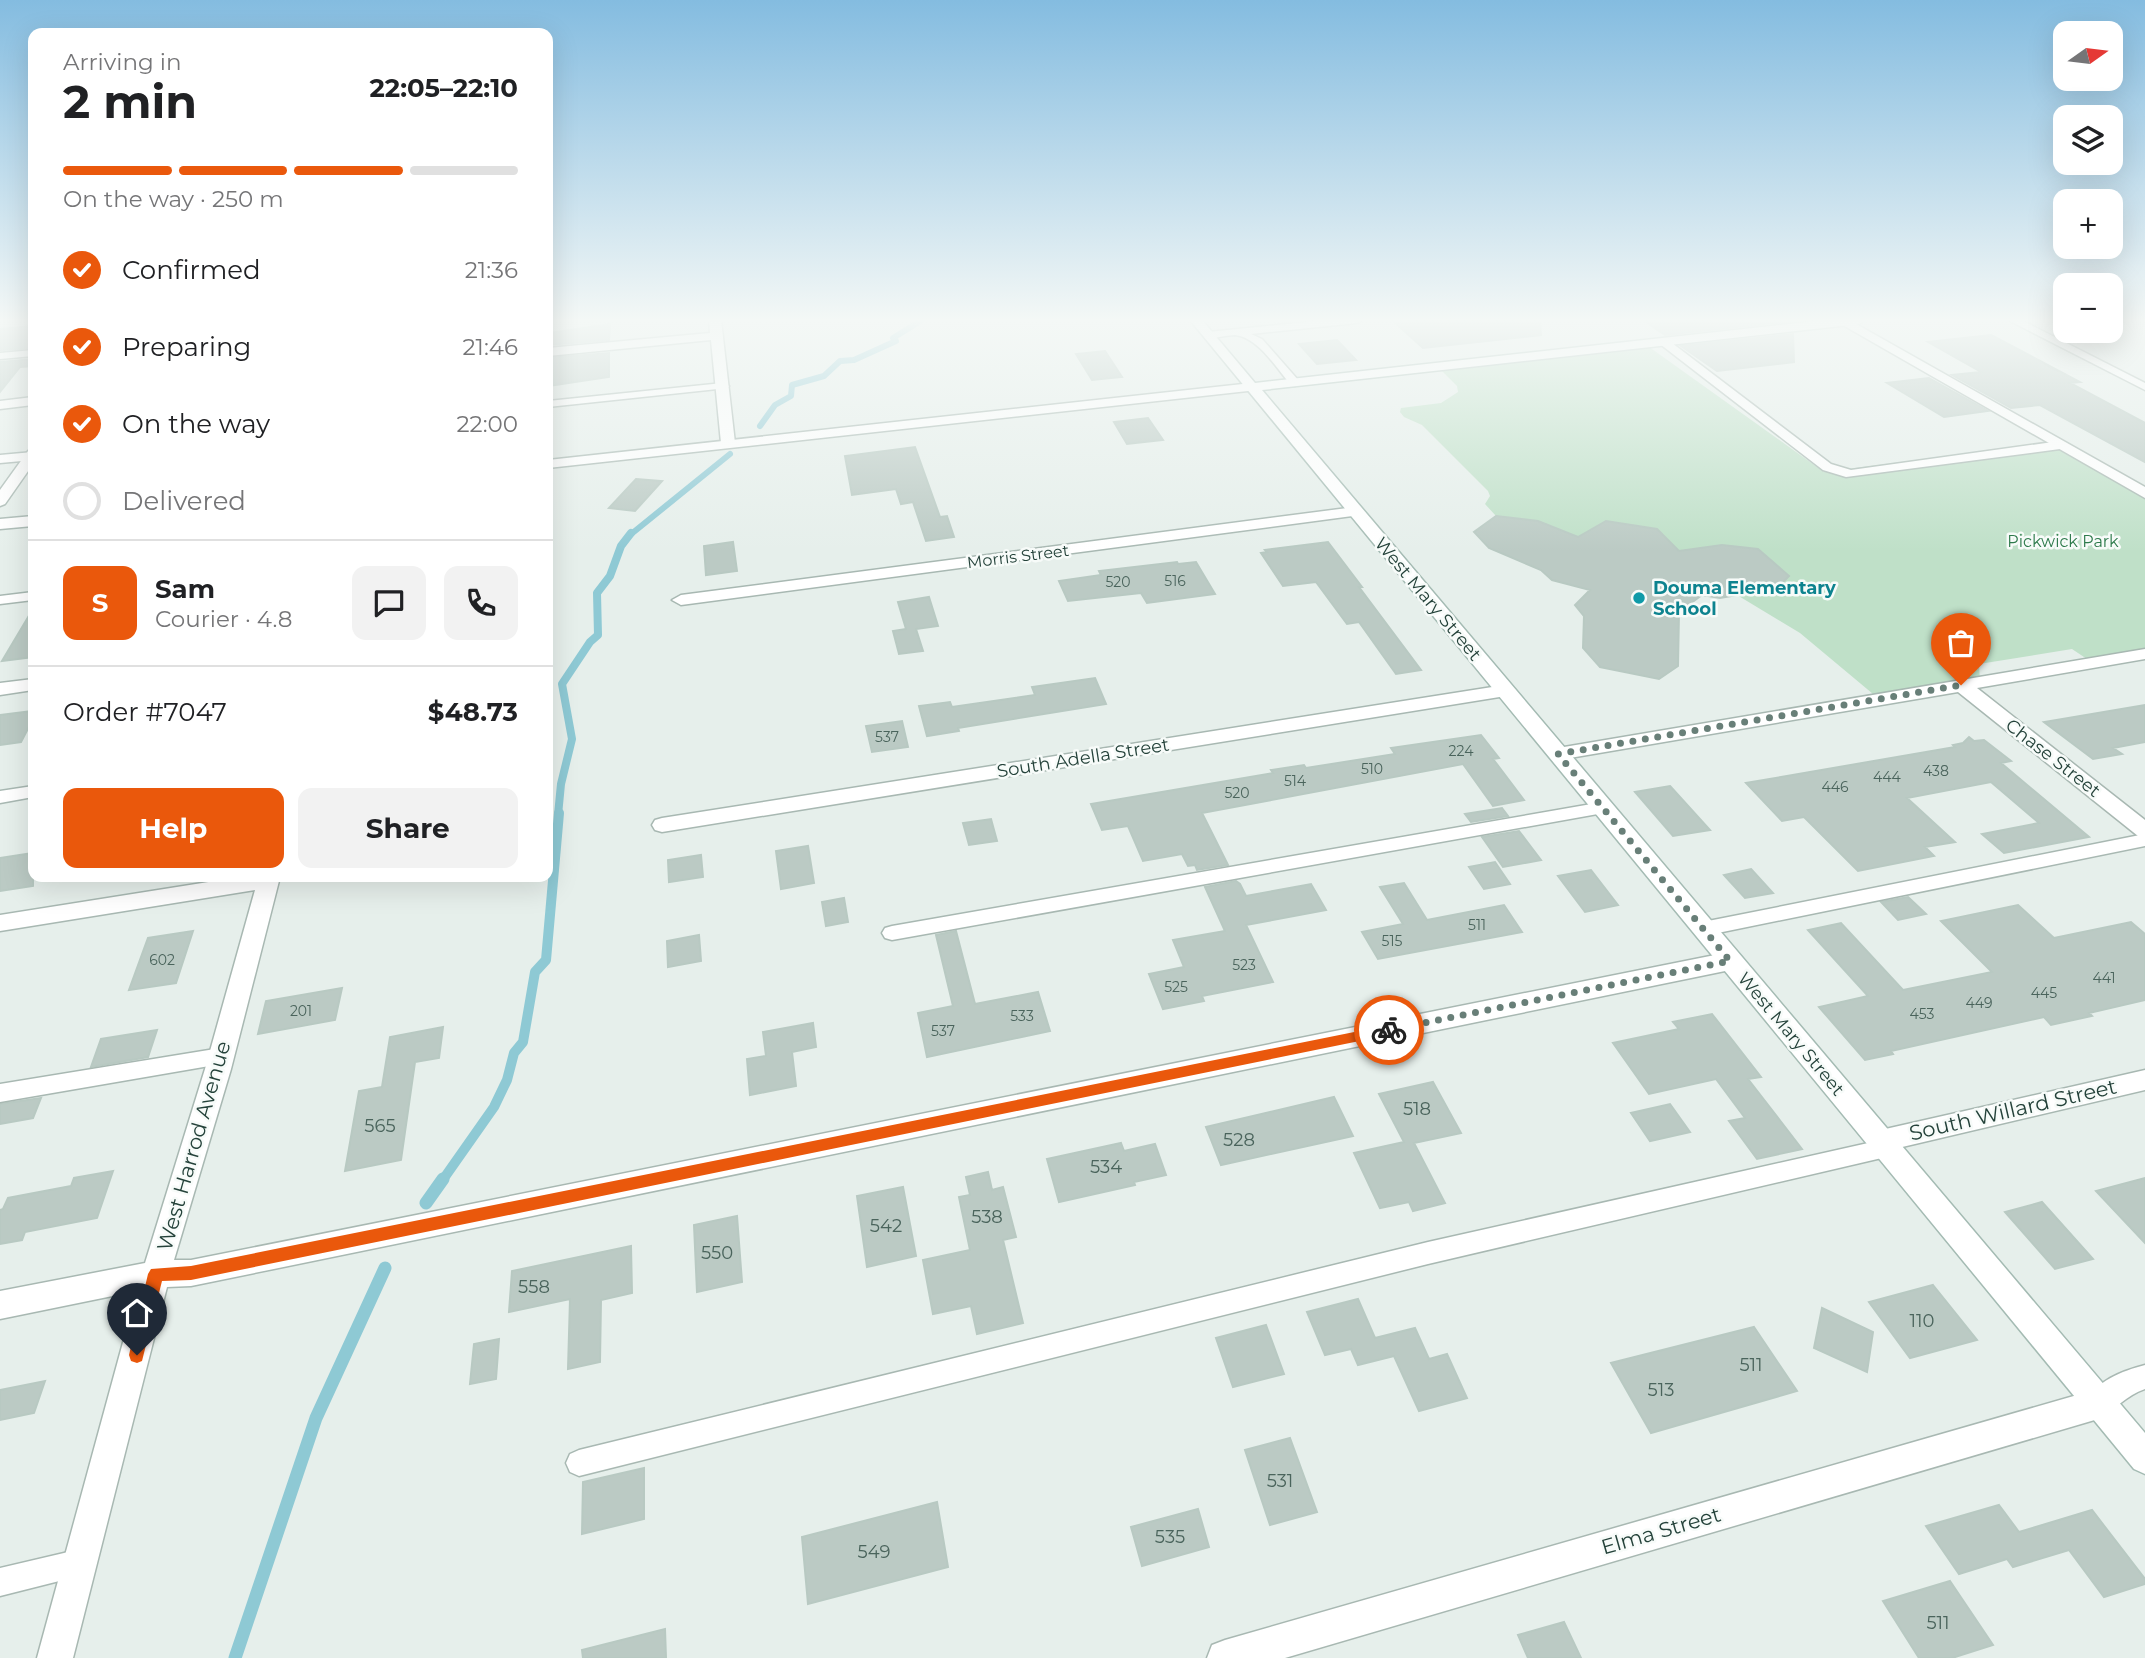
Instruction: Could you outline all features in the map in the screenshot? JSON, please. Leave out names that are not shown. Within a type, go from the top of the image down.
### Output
[{"type":"street","points":[[724,397],[728,443]]},
{"type":"street","points":[[553,463],[1155,397]]},
{"type":"street","name":"West Mary Street","points":[[1261,397],[2145,1458]]},
{"type":"street","points":[[1976,397],[2145,493]]},
{"type":"street","points":[[0,405],[28,402]]},
{"type":"street","points":[[0,501],[28,462]]},
{"type":"street","name":"Morris Street","points":[[681,600],[1355,512]]},
{"type":"street","points":[[0,524],[28,521]]},
{"type":"street","points":[[1558,754],[2145,654]]},
{"type":"street","name":"Chase Street","points":[[1961,685],[2145,831]]},
{"type":"street","points":[[0,689],[28,686]]},
{"type":"street","name":"South Adella Street","points":[[662,825],[1504,691]]},
{"type":"street","points":[[0,923],[244,882]]},
{"type":"street","name":"West Harrod Avenue","points":[[55,1658],[156,1274],[221,1056],[267,882]]},
{"type":"street","points":[[0,1305],[156,1274],[191,1273],[1730,961]]},
{"type":"street","name":"South Willard Street","points":[[1883,1144],[2145,1080]]},
{"type":"street","name":"Elma Street","points":[[1225,1658],[2098,1404]]},
{"type":"lane","points":[[553,403],[612,397]]},
{"type":"lane","points":[[1736,397],[1827,467],[1850,474],[2060,445]]},
{"type":"lane","points":[[0,459],[28,456]]},
{"type":"lane","points":[[0,600],[28,597]]},
{"type":"lane","points":[[0,797],[28,793]]},
{"type":"lane","points":[[892,933],[1603,808]]},
{"type":"lane","points":[[1703,929],[2145,840]]},
{"type":"lane","points":[[0,1094],[221,1056]]},
{"type":"lane","points":[[579,1463],[1428,1253],[1883,1144]]},
{"type":"lane","points":[[2098,1404],[2124,1383],[2145,1377]]},
{"type":"lane","points":[[0,1583],[81,1563]]},
{"type":"green space","name":"Pickwick Park","points":[[1450,397],[1720,397],[1824,472],[2055,442],[2145,493],[2145,654],[2093,663],[2072,649],[1979,664],[1980,682],[1879,699],[1800,633],[1737,595],[1777,588],[1789,576],[1758,549],[1722,545],[1679,551],[1606,521],[1578,537],[1538,521],[1496,516],[1485,504],[1490,496],[1488,491],[1422,425],[1404,417],[1400,412],[1401,408],[1441,403]]},
{"type":"building","points":[[1911,397],[1964,397],[1988,411],[1944,417]]},
{"type":"building","points":[[1992,397],[2097,397],[2145,423],[2145,462],[2040,405],[2011,408]]},
{"type":"building","points":[[1148,418],[1163,440],[1127,444],[1114,422]]},
{"type":"building","points":[[915,447],[940,517],[947,516],[954,537],[926,541],[913,502],[901,504],[896,489],[852,495],[845,456]]},
{"type":"building","points":[[636,479],[662,481],[635,511],[609,508]]},
{"type":"building","name":"Douma Elementary School","points":[[1496,516],[1538,521],[1578,537],[1606,521],[1657,529],[1679,551],[1722,545],[1758,549],[1789,576],[1777,588],[1720,598],[1702,595],[1679,612],[1678,666],[1659,679],[1600,667],[1583,648],[1584,616],[1575,605],[1590,590],[1552,580],[1541,570],[1489,548],[1474,532]]},
{"type":"building","points":[[733,542],[737,571],[706,575],[704,546]]},
{"type":"building","points":[[1328,542],[1421,670],[1396,674],[1359,622],[1347,624],[1316,582],[1283,586],[1261,553],[1267,552],[1265,550]]},
{"type":"building","points":[[1196,562],[1215,594],[1147,603],[1141,593],[1068,601],[1059,581],[1101,575],[1099,571]]},
{"type":"building","points":[[929,597],[938,626],[916,629],[923,651],[899,654],[893,631],[906,629],[898,602]]},
{"type":"building","points":[[28,617],[28,658],[2,661]]},
{"type":"building","points":[[1095,678],[1106,704],[958,728],[959,731],[927,736],[919,706],[950,702],[952,707],[1035,695],[1032,687]]},
{"type":"building","points":[[2145,705],[2145,742],[2113,748],[2122,754],[2093,759],[2044,722]]},
{"type":"building","points":[[28,712],[28,729],[21,742],[0,745],[0,715]]},
{"type":"building","points":[[902,721],[908,747],[872,752],[866,726]]},
{"type":"building","points":[[1481,735],[1499,758],[1493,759],[1524,800],[1493,806],[1463,764],[1202,813],[1228,865],[1197,870],[1195,865],[1188,866],[1182,854],[1143,861],[1128,826],[1102,830],[1091,804],[1273,773],[1271,770],[1304,765],[1306,768],[1395,754],[1391,748]]},
{"type":"building","points":[[1969,737],[1974,741],[1984,740],[2011,761],[2001,763],[2089,837],[2004,853],[1982,834],[2039,823],[1991,782],[1907,798],[1955,842],[1925,847],[1934,856],[1858,871],[1804,817],[1782,821],[1746,783],[1955,747],[1953,745],[1963,743]]},
{"type":"building","points":[[1670,786],[1710,830],[1673,836],[1635,792]]},
{"type":"building","points":[[1502,808],[1508,816],[1471,822],[1465,814]]},
{"type":"building","points":[[991,819],[997,841],[969,845],[963,823]]},
{"type":"building","points":[[1519,831],[1541,860],[1503,867],[1482,837]]},
{"type":"building","points":[[808,846],[814,883],[781,889],[776,851]]},
{"type":"building","points":[[28,854],[28,882],[33,882],[33,886],[0,891],[0,858]]},
{"type":"building","points":[[701,855],[703,877],[669,882],[668,860]]},
{"type":"building","points":[[1495,862],[1510,884],[1484,889],[1469,867]]},
{"type":"building","points":[[1751,869],[1773,893],[1745,898],[1724,875]]},
{"type":"building","points":[[1591,870],[1618,905],[1585,912],[1558,876]]},
{"type":"building","points":[[1236,881],[1246,896],[1311,884],[1326,910],[1246,925],[1273,982],[1202,996],[1204,1001],[1163,1009],[1149,974],[1184,967],[1173,940],[1225,931],[1205,887]]},
{"type":"building","points":[[1404,883],[1427,920],[1504,905],[1522,932],[1378,959],[1362,932],[1403,924],[1380,887]]},
{"type":"building","points":[[1908,897],[1926,914],[1898,920],[1881,902]]},
{"type":"building","points":[[844,898],[848,922],[826,926],[822,902]]},
{"type":"building","points":[[2018,905],[2054,938],[2131,922],[2145,934],[2145,1000],[2051,1025],[2044,1017],[1891,1051],[1893,1054],[1865,1060],[1819,1007],[1868,996],[1808,930],[1841,923],[1903,990],[1992,972],[1941,921]]},
{"type":"building","points":[[193,931],[176,983],[129,990],[148,938]]},
{"type":"building","points":[[956,931],[975,1004],[1038,992],[1050,1031],[927,1057],[918,1013],[953,1006],[936,935]]},
{"type":"building","points":[[699,935],[701,961],[668,967],[667,941]]},
{"type":"building","points":[[342,988],[335,1020],[258,1034],[266,1001]]},
{"type":"building","points":[[1712,1014],[1761,1077],[1748,1079],[1802,1149],[1757,1159],[1729,1121],[1745,1118],[1716,1079],[1649,1094],[1613,1043],[1679,1029],[1673,1022]]},
{"type":"building","points":[[813,1023],[816,1047],[792,1052],[796,1086],[750,1095],[747,1059],[766,1056],[763,1032]]},
{"type":"building","points":[[443,1027],[439,1058],[415,1062],[401,1160],[345,1171],[359,1091],[382,1087],[390,1037]]},
{"type":"building","points":[[157,1030],[148,1057],[91,1067],[101,1039]]},
{"type":"building","points":[[1433,1082],[1461,1133],[1414,1143],[1445,1203],[1413,1211],[1409,1202],[1380,1208],[1354,1153],[1404,1142],[1379,1094]]},
{"type":"building","points":[[1334,1097],[1353,1136],[1221,1165],[1206,1127]]},
{"type":"building","points":[[41,1098],[33,1118],[0,1124],[0,1104]]},
{"type":"building","points":[[1670,1104],[1690,1132],[1650,1141],[1631,1113]]},
{"type":"building","points":[[1121,1143],[1124,1151],[1155,1144],[1166,1175],[1134,1182],[1135,1185],[1059,1202],[1047,1159]]},
{"type":"building","points":[[113,1171],[97,1218],[25,1232],[22,1240],[0,1244],[0,1210],[8,1198],[71,1186],[74,1178]]},
{"type":"building","points":[[988,1172],[992,1190],[1003,1187],[1016,1237],[1003,1240],[1023,1323],[977,1334],[971,1306],[933,1314],[923,1260],[970,1250],[959,1197],[970,1195],[966,1177]]},
{"type":"building","points":[[2145,1178],[2145,1243],[2096,1191]]},
{"type":"building","points":[[903,1187],[916,1256],[867,1267],[857,1196]]},
{"type":"building","points":[[2042,1202],[2093,1259],[2055,1269],[2005,1212]]},
{"type":"building","points":[[737,1216],[742,1282],[697,1292],[694,1225]]},
{"type":"building","points":[[631,1246],[632,1293],[601,1300],[600,1362],[568,1369],[570,1299],[509,1312],[512,1271]]},
{"type":"building","points":[[1933,1285],[1977,1340],[1910,1358],[1869,1302]]},
{"type":"building","points":[[1358,1299],[1375,1338],[1415,1328],[1429,1359],[1447,1354],[1467,1398],[1419,1411],[1394,1356],[1358,1365],[1351,1349],[1325,1355],[1307,1312]]},
{"type":"building","points":[[1822,1308],[1873,1332],[1867,1372],[1814,1348]]},
{"type":"building","points":[[1266,1325],[1284,1374],[1233,1387],[1216,1338]]},
{"type":"building","points":[[1754,1327],[1797,1391],[1651,1433],[1611,1363]]},
{"type":"building","points":[[499,1339],[496,1379],[470,1384],[474,1344]]},
{"type":"building","points":[[45,1381],[34,1413],[0,1420],[0,1390]]},
{"type":"building","points":[[1290,1438],[1317,1512],[1270,1525],[1245,1450]]},
{"type":"building","points":[[644,1468],[644,1519],[582,1534],[583,1482]]},
{"type":"building","points":[[937,1502],[948,1567],[808,1604],[802,1537]]},
{"type":"building","points":[[1999,1505],[2019,1532],[2092,1510],[2145,1579],[2145,1584],[2104,1597],[2069,1550],[2013,1567],[2007,1559],[1959,1574],[1926,1526]]},
{"type":"building","points":[[1198,1509],[1209,1547],[1142,1566],[1131,1527]]},
{"type":"building","points":[[1950,1581],[1993,1645],[1952,1658],[1919,1658],[1883,1601]]},
{"type":"building","points":[[1564,1622],[1581,1658],[1528,1658],[1518,1635]]},
{"type":"building","points":[[665,1629],[666,1658],[583,1658],[582,1650]]},
{"type":"waterway","points":[[760,426],[775,405],[789,397]]},
{"type":"waterway","points":[[630,535],[730,454]]},
{"type":"waterway","points":[[558,815],[561,784],[572,739],[562,684],[590,642],[598,635],[597,593],[610,576],[621,546],[631,533]]},
{"type":"waterway","points":[[553,881],[559,813]]},
{"type":"waterway","points":[[442,1181],[494,1107],[507,1080],[514,1053],[523,1042],[535,972],[546,960],[553,882]]},
{"type":"waterway","points":[[426,1203],[443,1179]]},
{"type":"waterway","points":[[235,1658],[316,1418],[385,1268]]},
{"type":"way so far","points":[[1389,1030],[1730,961],[1558,754],[1961,685]]},
{"type":"place","name":"Douma Elementary School","points":[[1639,598]]},
{"type":"route","points":[[137,1355],[156,1274],[191,1273],[1389,1030]]}]
